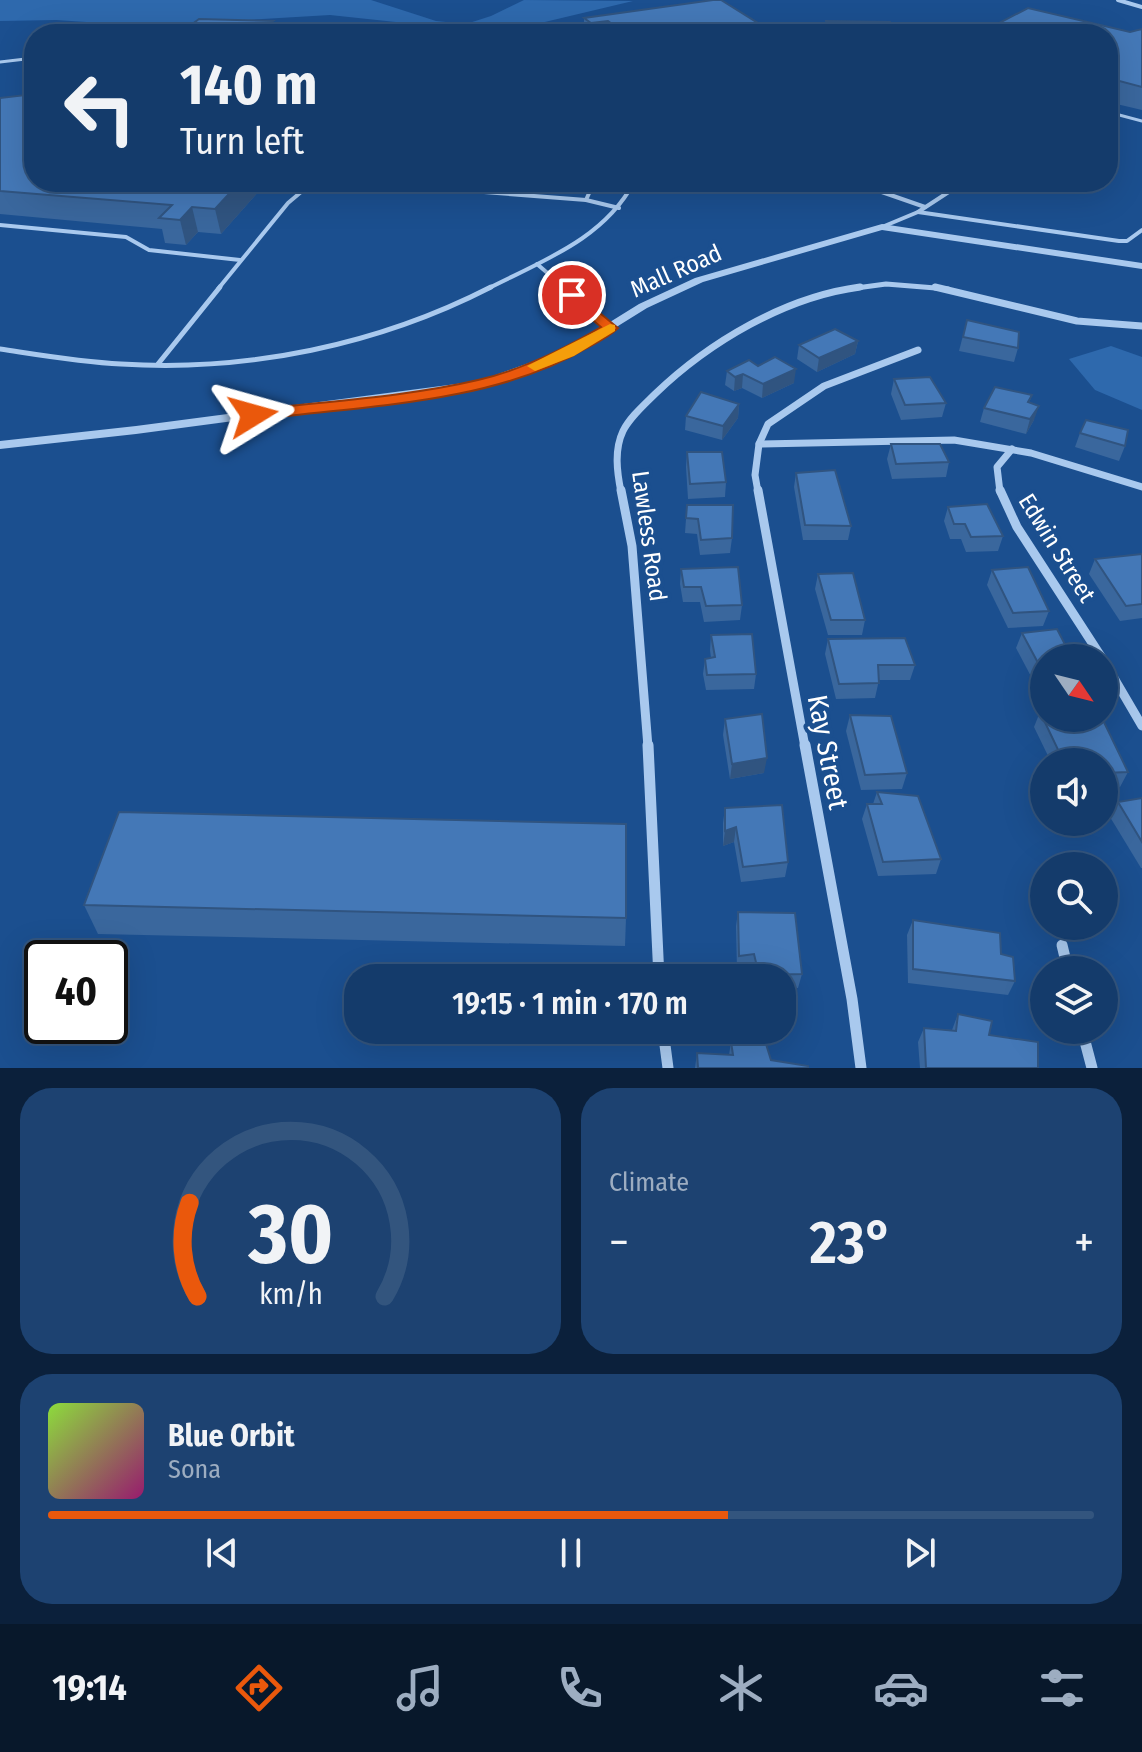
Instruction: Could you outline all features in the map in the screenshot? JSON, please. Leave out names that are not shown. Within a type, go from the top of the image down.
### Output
[{"type":"street","points":[[1118,0],[1142,7]]},
{"type":"street","name":"Mall Road","points":[[0,445],[481,384],[569,352],[643,306],[699,280],[882,227],[1142,266]]},
{"type":"street","name":"Lawless Road","points":[[658,964],[654,840],[638,613],[630,529],[619,485],[616,454],[622,432],[663,385],[702,355],[791,308],[856,289],[913,284],[1068,319],[1142,326]]},
{"type":"street","points":[[918,350],[824,386],[768,424],[759,444],[925,438],[1012,449]]},
{"type":"street","name":"Kay Street","points":[[759,444],[755,475],[759,512],[852,999],[861,1068]]},
{"type":"street","name":"Edwin Street","points":[[1093,644],[1017,527],[1000,494],[997,467],[1012,449],[1142,487]]},
{"type":"street","name":"Edwin Street","points":[[1118,685],[1142,726]]},
{"type":"street","points":[[1062,945],[1065,956]]},
{"type":"street","points":[[665,1044],[668,1068]]},
{"type":"street","points":[[1086,1044],[1092,1068]]},
{"type":"lane","points":[[0,62],[24,59]]},
{"type":"lane","points":[[1118,115],[1142,121]]},
{"type":"lane","points":[[158,364],[240,260],[300,192]]},
{"type":"lane","points":[[483,192],[586,200],[619,208]]},
{"type":"lane","points":[[586,200],[590,192]]},
{"type":"lane","points":[[0,349],[95,362],[158,364],[300,351],[381,333],[434,314],[586,237],[619,208],[628,192]]},
{"type":"lane","points":[[882,192],[925,207]]},
{"type":"lane","points":[[882,227],[918,212],[948,192]]},
{"type":"lane","points":[[918,212],[1119,241],[1127,241],[1142,230]]},
{"type":"lane","points":[[0,225],[126,237],[149,250],[240,260]]},
{"type":"lane","points":[[537,264],[611,328]]},
{"type":"shaded area","points":[[0,0],[371,0],[436,21],[466,24],[414,24],[330,15],[180,24],[0,21]]},
{"type":"shaded area","points":[[524,0],[633,1],[537,24],[466,24]]},
{"type":"shaded area","points":[[1111,346],[1142,357],[1142,410],[1095,390],[1069,359]]},
{"type":"building","points":[[721,0],[760,24],[612,24],[608,21],[591,23],[584,18]]},
{"type":"building","points":[[1028,8],[1096,24],[997,24]]},
{"type":"building","points":[[199,19],[273,21],[270,23],[280,24],[192,24]]},
{"type":"building","points":[[826,21],[890,22],[827,24]]},
{"type":"building","points":[[1118,29],[1130,32],[1142,29],[1142,87],[1118,81]]},
{"type":"building","points":[[24,95],[24,192],[231,192],[215,209],[192,207],[180,220],[159,218],[172,205],[0,191],[0,98]]},
{"type":"building","points":[[967,320],[1019,332],[1018,348],[963,337]]},
{"type":"building","points":[[835,329],[858,341],[819,358],[799,345]]},
{"type":"building","points":[[775,357],[796,369],[763,384],[743,374],[735,377],[727,371],[749,360],[758,366]]},
{"type":"building","points":[[930,377],[946,403],[905,405],[894,379]]},
{"type":"building","points":[[995,387],[1032,395],[1028,402],[1039,406],[1030,419],[984,408]]},
{"type":"building","points":[[701,392],[739,404],[723,426],[686,416]]},
{"type":"building","points":[[1086,420],[1128,430],[1125,446],[1080,433]]},
{"type":"building","points":[[891,444],[940,444],[949,462],[896,464]]},
{"type":"building","points":[[687,452],[722,452],[726,482],[690,484]]},
{"type":"building","points":[[835,470],[851,526],[805,525],[796,473]]},
{"type":"building","points":[[987,504],[1003,536],[971,537],[965,524],[954,524],[948,507]]},
{"type":"building","points":[[687,505],[733,505],[732,538],[701,540],[698,519],[686,518]]},
{"type":"building","points":[[1142,554],[1142,604],[1126,606],[1095,559]]},
{"type":"building","points":[[738,567],[742,605],[706,606],[701,587],[684,587],[681,569]]},
{"type":"building","points":[[1028,567],[1049,611],[1013,613],[992,570]]},
{"type":"building","points":[[853,573],[865,620],[831,620],[818,574]]},
{"type":"building","points":[[1057,629],[1065,644],[1030,644],[1030,648],[1022,633]]},
{"type":"building","points":[[752,634],[756,674],[707,675],[705,659],[715,657],[711,635]]},
{"type":"building","points":[[905,638],[915,665],[878,665],[879,683],[839,684],[828,639]]},
{"type":"building","points":[[762,714],[767,758],[732,764],[725,719]]},
{"type":"building","points":[[850,715],[891,716],[907,773],[865,775]]},
{"type":"building","points":[[1050,732],[1109,732],[1116,748],[1057,748]]},
{"type":"building","points":[[1118,751],[1128,772],[1118,772]]},
{"type":"building","points":[[877,792],[918,796],[941,859],[883,862],[867,804],[882,804]]},
{"type":"building","points":[[1142,798],[1142,842],[1118,802]]},
{"type":"building","points":[[782,805],[788,862],[743,867],[736,827],[725,831],[725,808]]},
{"type":"building","points":[[119,812],[626,824],[626,918],[84,905]]},
{"type":"building","points":[[738,912],[795,913],[802,974],[796,974],[796,964],[756,964],[754,954],[739,956]]},
{"type":"building","points":[[913,920],[1000,933],[1001,954],[1013,957],[1015,981],[913,969]]},
{"type":"building","points":[[958,1014],[992,1021],[989,1035],[1038,1044],[1038,1068],[926,1068],[924,1028],[956,1031]]},
{"type":"building","points":[[731,1044],[766,1044],[771,1060],[808,1068],[698,1068],[697,1053],[733,1055]]},
{"type":"slow traffic","points":[[535,366],[569,352],[610,328]]},
{"type":"route","points":[[253,415],[438,392],[522,372],[569,352],[611,328],[572,295]]}]
